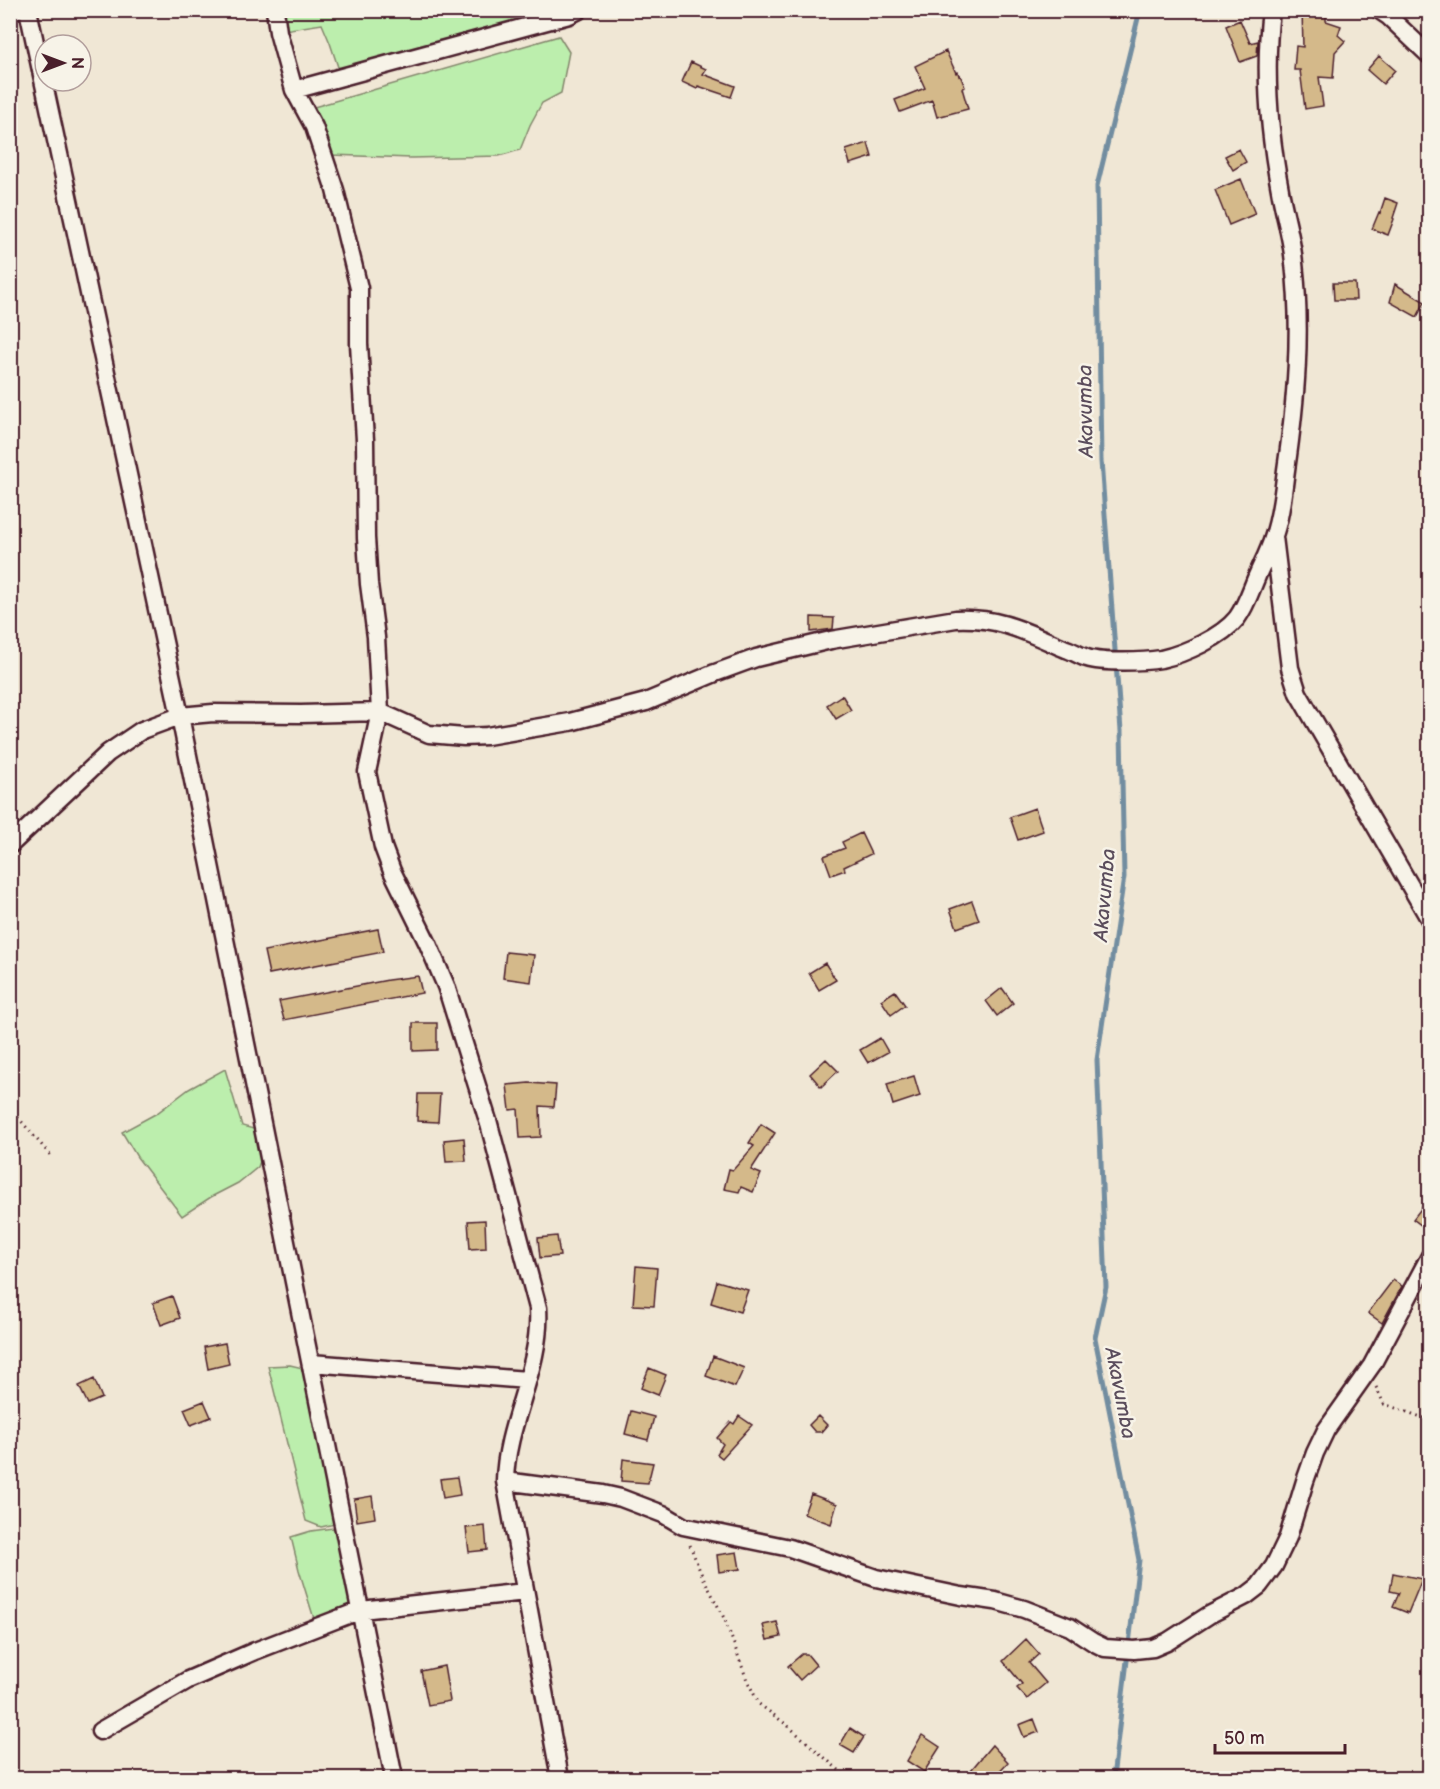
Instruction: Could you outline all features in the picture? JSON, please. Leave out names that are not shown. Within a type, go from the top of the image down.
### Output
[{"type":"street","points":[[10,12],[16,10]]},
{"type":"street","points":[[28,10],[180,716],[394,1779]]},
{"type":"street","points":[[275,10],[294,90],[314,127],[335,190],[359,288],[366,538],[376,637],[380,712],[367,772],[383,847],[392,871],[429,944],[446,986],[489,1125],[538,1308],[537,1347],[508,1450],[505,1481],[560,1779]]},
{"type":"street","points":[[294,90],[569,15],[579,10]]},
{"type":"street","points":[[10,845],[108,753],[142,730],[180,716],[213,713],[380,712],[429,734],[487,736],[570,722],[646,702],[756,658],[831,640],[956,619],[992,620],[1091,659],[1158,659],[1193,648],[1231,624],[1247,599],[1274,536],[1293,422],[1297,381],[1294,260],[1279,189],[1273,146],[1268,70],[1271,10]]},
{"type":"street","points":[[1379,10],[1430,56]]},
{"type":"street","points":[[1274,536],[1290,668],[1298,693],[1430,920]]},
{"type":"street","points":[[505,1481],[621,1498],[663,1514],[683,1526],[790,1548],[876,1578],[995,1601],[1024,1609],[1070,1627],[1105,1648],[1134,1650],[1153,1648],[1246,1596],[1259,1586],[1274,1566],[1287,1537],[1311,1462],[1326,1430],[1372,1365],[1430,1256]]},
{"type":"street","points":[[311,1363],[527,1380]]},
{"type":"street","points":[[100,1731],[188,1680],[361,1610],[525,1592]]},
{"type":"path","points":[[10,1108],[51,1156]]},
{"type":"path","points":[[1376,1382],[1384,1404],[1430,1420]]},
{"type":"path","points":[[683,1526],[700,1571],[725,1620],[747,1680],[759,1704],[787,1725],[848,1779]]},
{"type":"green space","points":[[282,11],[557,11],[339,70],[322,24],[284,30]]},
{"type":"green space","points":[[559,36],[569,52],[561,93],[542,103],[520,150],[499,156],[411,158],[332,155],[314,107]]},
{"type":"green space","points":[[225,1069],[242,1126],[254,1129],[261,1159],[258,1167],[238,1183],[182,1216],[137,1157],[122,1132],[157,1113],[189,1089]]},
{"type":"green space","points":[[290,1365],[303,1368],[335,1524],[321,1527],[306,1521],[268,1366]]},
{"type":"green space","points":[[333,1528],[337,1532],[350,1605],[345,1610],[315,1622],[291,1537]]},
{"type":"building","points":[[1302,10],[1326,10],[1326,21],[1341,26],[1338,35],[1345,41],[1335,52],[1333,78],[1319,77],[1323,106],[1305,109],[1300,70],[1294,70],[1296,46],[1303,47]]},
{"type":"building","points":[[1240,20],[1250,43],[1258,41],[1257,56],[1240,62],[1226,26]]},
{"type":"building","points":[[946,51],[965,87],[962,88],[968,109],[937,117],[932,100],[900,112],[895,100],[925,88],[915,66]]},
{"type":"building","points":[[1379,56],[1395,70],[1383,84],[1367,70]]},
{"type":"building","points":[[691,62],[706,69],[703,74],[735,86],[731,97],[698,86],[697,89],[682,82]]},
{"type":"building","points":[[868,143],[872,157],[850,164],[846,150]]},
{"type":"building","points":[[1239,149],[1246,162],[1233,170],[1225,156]]},
{"type":"building","points":[[1241,179],[1255,214],[1229,225],[1215,190]]},
{"type":"building","points":[[1385,198],[1398,203],[1388,235],[1372,229]]},
{"type":"building","points":[[1333,283],[1355,283],[1356,300],[1334,300]]},
{"type":"building","points":[[1395,284],[1425,302],[1417,317],[1390,302]]},
{"type":"building","points":[[811,617],[834,618],[833,629],[811,632]]},
{"type":"building","points":[[842,695],[851,710],[836,719],[827,705]]},
{"type":"building","points":[[1035,808],[1043,831],[1018,840],[1010,817]]},
{"type":"building","points":[[861,833],[871,854],[844,867],[845,870],[831,875],[824,856],[845,848],[842,842]]},
{"type":"building","points":[[972,901],[979,920],[957,928],[950,909]]},
{"type":"building","points":[[378,929],[383,952],[269,974],[264,951]]},
{"type":"building","points":[[506,952],[534,955],[531,982],[503,978]]},
{"type":"building","points":[[825,963],[836,980],[819,990],[809,973]]},
{"type":"building","points":[[418,976],[422,993],[284,1020],[279,1001],[388,980]]},
{"type":"building","points":[[1002,988],[1013,1003],[997,1016],[986,1001]]},
{"type":"building","points":[[895,991],[905,1005],[891,1015],[881,1000]]},
{"type":"building","points":[[413,1023],[437,1023],[437,1050],[413,1051]]},
{"type":"building","points":[[880,1038],[888,1052],[868,1063],[860,1050]]},
{"type":"building","points":[[826,1059],[838,1071],[821,1087],[810,1074]]},
{"type":"building","points":[[914,1076],[920,1096],[893,1105],[887,1084]]},
{"type":"building","points":[[529,1083],[556,1085],[554,1107],[540,1106],[541,1137],[520,1138],[518,1109],[510,1110],[507,1085]]},
{"type":"building","points":[[418,1094],[440,1094],[438,1122],[417,1121]]},
{"type":"building","points":[[761,1124],[775,1133],[751,1170],[761,1174],[753,1192],[741,1187],[739,1192],[724,1189],[729,1169],[733,1170],[754,1146],[749,1143]]},
{"type":"building","points":[[464,1138],[466,1161],[446,1162],[444,1140]]},
{"type":"building","points":[[1430,1197],[1430,1232],[1413,1219]]},
{"type":"building","points":[[485,1220],[486,1248],[470,1249],[468,1221]]},
{"type":"building","points":[[557,1236],[560,1256],[540,1258],[538,1238]]},
{"type":"building","points":[[636,1266],[657,1268],[654,1306],[633,1305]]},
{"type":"building","points":[[1393,1280],[1402,1286],[1382,1323],[1368,1313]]},
{"type":"building","points":[[717,1281],[748,1290],[740,1312],[711,1303]]},
{"type":"building","points":[[172,1296],[180,1318],[161,1325],[153,1303]]},
{"type":"building","points":[[225,1343],[229,1364],[208,1369],[204,1347]]},
{"type":"building","points":[[713,1356],[744,1368],[735,1387],[706,1376]]},
{"type":"building","points":[[649,1368],[666,1375],[658,1395],[641,1388]]},
{"type":"building","points":[[94,1379],[102,1398],[88,1404],[79,1386]]},
{"type":"building","points":[[204,1401],[211,1417],[191,1425],[184,1409]]},
{"type":"building","points":[[631,1411],[654,1417],[648,1440],[625,1434]]},
{"type":"building","points":[[739,1416],[752,1425],[722,1458],[717,1454],[723,1444],[717,1438],[731,1422],[734,1424]]},
{"type":"building","points":[[818,1416],[827,1425],[821,1432],[815,1432],[809,1425]]},
{"type":"building","points":[[623,1459],[653,1463],[648,1483],[621,1481]]},
{"type":"building","points":[[457,1477],[460,1495],[443,1498],[440,1479]]},
{"type":"building","points":[[811,1494],[837,1504],[831,1524],[804,1514]]},
{"type":"building","points":[[372,1496],[375,1518],[357,1521],[354,1499]]},
{"type":"building","points":[[485,1526],[487,1550],[469,1552],[466,1528]]},
{"type":"building","points":[[737,1552],[740,1569],[719,1572],[717,1555]]},
{"type":"building","points":[[1393,1573],[1422,1579],[1408,1613],[1393,1607],[1399,1593],[1390,1591]]},
{"type":"building","points":[[777,1622],[781,1637],[767,1640],[763,1625]]},
{"type":"building","points":[[1026,1639],[1039,1654],[1029,1663],[1046,1683],[1027,1699],[1017,1688],[1022,1684],[1003,1661]]},
{"type":"building","points":[[802,1654],[807,1654],[816,1665],[800,1680],[788,1666]]},
{"type":"building","points":[[444,1666],[450,1701],[428,1705],[421,1671]]},
{"type":"building","points":[[1034,1719],[1039,1732],[1024,1737],[1019,1725]]},
{"type":"building","points":[[850,1728],[864,1737],[854,1753],[840,1745]]},
{"type":"building","points":[[922,1735],[940,1747],[924,1772],[907,1761]]},
{"type":"building","points":[[992,1745],[1008,1762],[992,1779],[980,1779],[971,1770]]},
{"type":"waterway","name":"Akavumba","points":[[1113,1778],[1139,1560],[1095,1338],[1106,1287],[1097,1060],[1124,877],[1121,731],[1101,461],[1097,186],[1140,10]]}]
